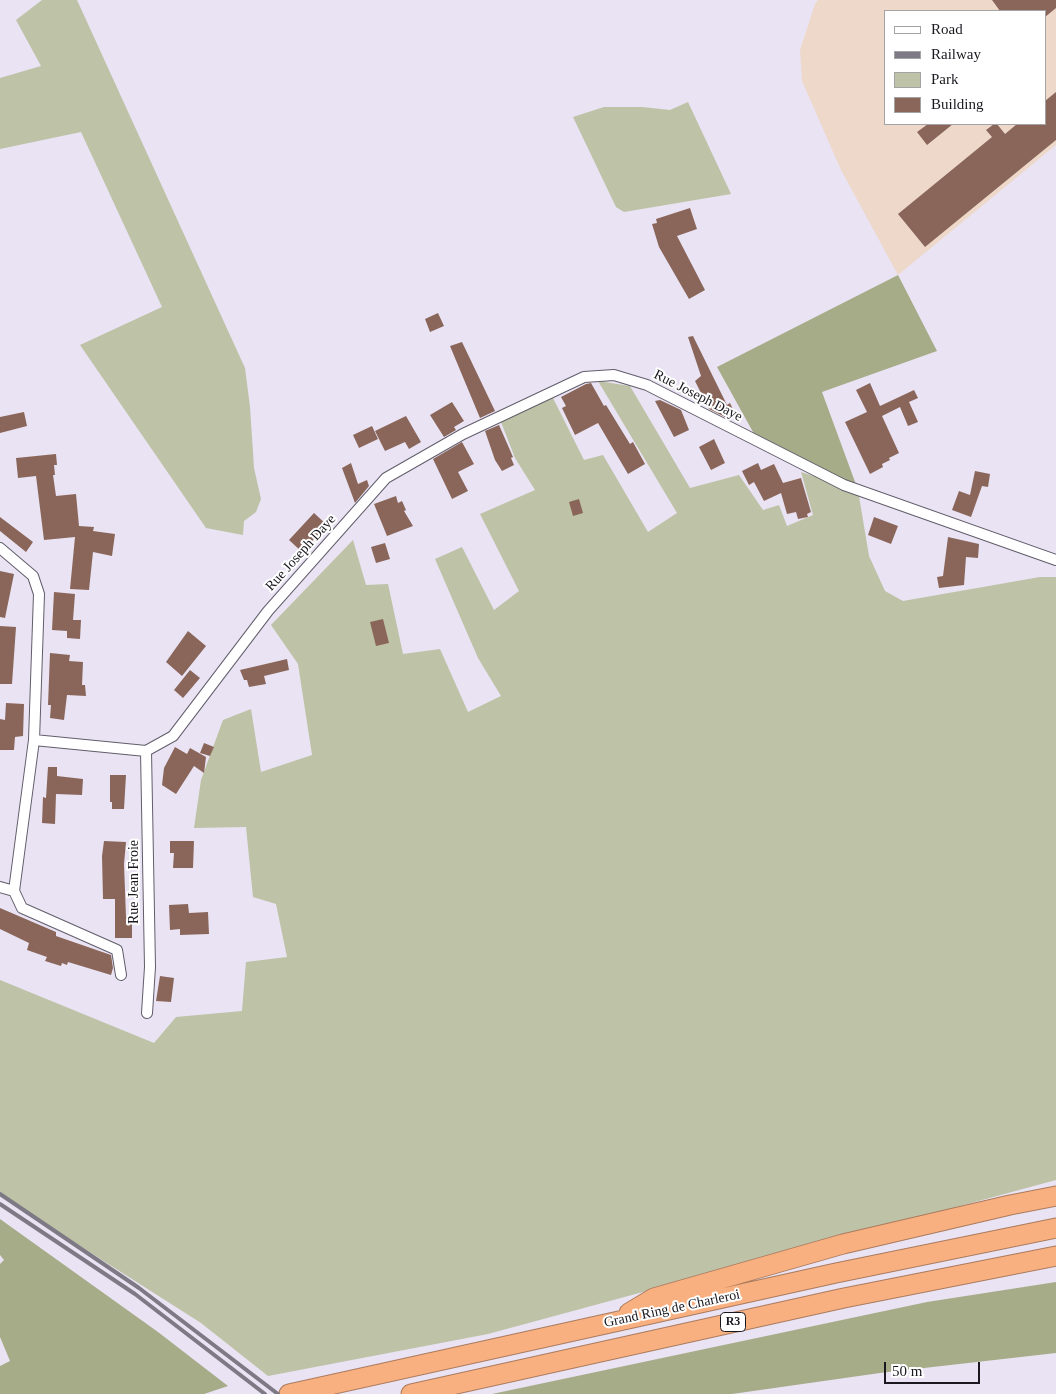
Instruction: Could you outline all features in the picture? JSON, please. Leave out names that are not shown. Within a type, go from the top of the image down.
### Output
[{"type":"highway","points":[[617,1321],[654,1298],[771,1264],[918,1225],[1056,1196]]},
{"type":"highway","name":"Grand Ring de Charleroi","points":[[289,1394],[617,1321],[1056,1228]]},
{"type":"highway","name":"Grand Ring de Charleroi","points":[[411,1394],[844,1298],[1056,1256]]},
{"type":"street","name":"Rue Joseph Daye","points":[[146,751],[173,736],[268,611],[386,478],[463,434],[584,377],[614,375],[647,385],[844,485],[1056,560]]},
{"type":"street","points":[[0,548],[34,576],[39,594],[34,740],[14,891],[22,908],[117,950],[121,975]]},
{"type":"street","points":[[34,740],[146,751]]},
{"type":"street","name":"Rue Jean Froie","points":[[146,751],[150,967],[147,1013]]},
{"type":"street","points":[[0,887],[14,891]]},
{"type":"shaded area","points":[[818,0],[1056,0],[1056,145],[898,275],[841,170],[802,81],[800,50]]},
{"type":"green space","points":[[42,0],[77,0],[245,368],[254,468],[261,499],[256,512],[244,521],[243,535],[206,528],[80,345],[162,307],[81,132],[0,149],[0,78],[41,66],[16,20]]},
{"type":"green space","points":[[688,102],[731,194],[624,212],[616,207],[573,117],[604,107],[642,107],[670,110]]},
{"type":"green space","points":[[898,275],[937,351],[822,392],[858,490],[758,441],[717,367]]},
{"type":"green space","points":[[598,381],[630,386],[690,488],[739,475],[763,510],[779,505],[787,526],[813,515],[801,472],[858,490],[869,556],[885,591],[903,601],[1040,577],[1056,577],[1056,1180],[488,1334],[268,1376],[201,1323],[0,1195],[0,980],[154,1043],[176,1017],[242,1011],[246,962],[287,957],[276,904],[253,897],[246,827],[194,828],[201,780],[223,720],[251,709],[261,772],[312,755],[298,664],[271,625],[353,540],[366,585],[388,584],[403,654],[440,649],[468,712],[501,696],[478,658],[435,559],[462,547],[494,610],[519,591],[480,514],[535,490],[515,458],[499,417],[550,392],[584,460],[603,455],[648,532],[677,513]]},
{"type":"green space","points":[[0,1219],[158,1332],[228,1386],[204,1394],[0,1394],[0,1366],[10,1361],[0,1337],[0,1264],[4,1260],[0,1255]]},
{"type":"green space","points":[[1056,1282],[1056,1353],[880,1373],[732,1394],[492,1394],[927,1302]]},
{"type":"building","points":[[992,0],[1056,0],[1056,8],[1046,16],[1046,10],[999,10]]},
{"type":"building","points":[[1056,92],[1056,140],[925,247],[898,214],[992,137],[986,130],[993,125],[998,125],[1005,134],[1016,125],[1046,125],[1046,100]]},
{"type":"building","points":[[927,125],[952,125],[927,145],[917,132]]},
{"type":"building","points":[[690,208],[697,229],[677,236],[705,290],[689,299],[659,247],[652,224],[657,223],[656,219]]},
{"type":"building","points":[[438,313],[444,326],[430,332],[425,319]]},
{"type":"building","points":[[693,336],[727,405],[730,403],[736,416],[729,419],[709,409],[695,381],[701,376],[688,337]]},
{"type":"building","points":[[462,342],[495,411],[480,418],[450,346]]},
{"type":"building","points":[[591,383],[630,444],[633,442],[645,464],[628,474],[598,423],[575,435],[562,408],[566,406],[561,397]]},
{"type":"building","points":[[870,383],[880,406],[914,390],[918,398],[909,402],[918,422],[908,426],[900,407],[882,416],[899,453],[882,464],[883,467],[870,474],[845,422],[867,412],[856,390]]},
{"type":"building","points":[[660,400],[681,410],[689,430],[674,437],[655,401]]},
{"type":"building","points":[[452,402],[464,421],[454,427],[456,430],[444,437],[430,415]]},
{"type":"building","points":[[24,412],[27,426],[0,433],[0,417]]},
{"type":"building","points":[[406,416],[421,442],[409,449],[405,442],[385,451],[375,431]]},
{"type":"building","points":[[499,425],[513,457],[511,458],[514,465],[502,471],[495,460],[485,431]]},
{"type":"building","points":[[372,426],[378,439],[359,448],[353,435]]},
{"type":"building","points":[[714,439],[725,463],[711,470],[699,447]]},
{"type":"building","points":[[462,442],[474,464],[458,472],[468,491],[452,499],[433,459]]},
{"type":"building","points":[[56,454],[57,465],[54,465],[55,475],[53,475],[56,496],[76,494],[79,526],[94,527],[93,531],[115,534],[112,556],[93,552],[89,590],[70,589],[75,537],[44,540],[36,476],[18,478],[16,458]]},
{"type":"building","points":[[351,463],[358,484],[367,480],[369,486],[355,503],[342,468]]},
{"type":"building","points":[[758,463],[761,470],[774,464],[783,483],[801,478],[811,512],[807,514],[808,517],[798,519],[796,512],[787,514],[781,493],[764,501],[754,482],[749,485],[742,471]]},
{"type":"building","points":[[975,471],[990,474],[988,487],[982,486],[971,517],[952,510],[959,491],[970,495]]},
{"type":"building","points":[[396,496],[398,503],[402,501],[406,510],[404,511],[413,526],[387,536],[374,504]]},
{"type":"building","points":[[579,499],[583,513],[573,516],[569,502]]},
{"type":"building","points":[[314,513],[327,525],[302,552],[289,540]]},
{"type":"building","points":[[0,517],[33,542],[26,552],[0,531]]},
{"type":"building","points":[[874,517],[898,526],[891,544],[868,535]]},
{"type":"building","points":[[948,537],[979,544],[978,558],[966,557],[964,585],[939,588],[937,577],[943,576]]},
{"type":"building","points":[[385,543],[390,559],[376,563],[371,547]]},
{"type":"building","points":[[0,571],[14,574],[5,618],[0,617]]},
{"type":"building","points":[[54,592],[75,594],[73,620],[81,620],[80,639],[67,638],[67,631],[52,630]]},
{"type":"building","points":[[383,619],[389,643],[376,646],[370,622]]},
{"type":"building","points":[[0,626],[16,627],[12,684],[0,684]]},
{"type":"building","points":[[188,631],[206,646],[182,676],[166,662]]},
{"type":"building","points":[[50,653],[70,655],[69,661],[83,662],[82,685],[85,685],[86,696],[67,695],[64,720],[50,718],[51,705],[48,705]]},
{"type":"building","points":[[287,659],[289,670],[264,676],[266,684],[249,687],[247,680],[244,680],[240,670]]},
{"type":"building","points":[[190,670],[200,678],[183,698],[174,690]]},
{"type":"building","points":[[6,703],[24,704],[23,736],[15,737],[14,750],[0,750],[0,719],[5,720]]},
{"type":"building","points":[[204,743],[214,747],[210,756],[200,753]]},
{"type":"building","points":[[175,747],[187,754],[190,748],[206,757],[204,773],[194,766],[176,794],[162,785],[164,768]]},
{"type":"building","points":[[48,767],[57,767],[57,776],[83,779],[82,795],[56,794],[55,824],[42,823],[43,797],[46,798]]},
{"type":"building","points":[[110,775],[126,775],[124,809],[112,809],[112,802],[110,802]]},
{"type":"building","points":[[104,841],[126,842],[124,864],[126,917],[132,917],[132,938],[115,938],[115,899],[103,899],[102,856]]},
{"type":"building","points":[[170,841],[194,841],[193,868],[173,868],[174,853],[170,853]]},
{"type":"building","points":[[188,904],[189,913],[208,912],[209,934],[180,935],[180,929],[170,930],[169,905]]},
{"type":"building","points":[[0,908],[56,932],[56,936],[111,955],[113,968],[111,975],[68,962],[67,965],[62,963],[61,966],[45,961],[47,957],[27,950],[29,943],[0,929]]},
{"type":"building","points":[[160,976],[174,978],[171,1002],[156,1001]]},
{"type":"railway","points":[[0,1194],[139,1288],[278,1394]]},
{"type":"railway","points":[[0,1204],[135,1294],[265,1394]]}]
